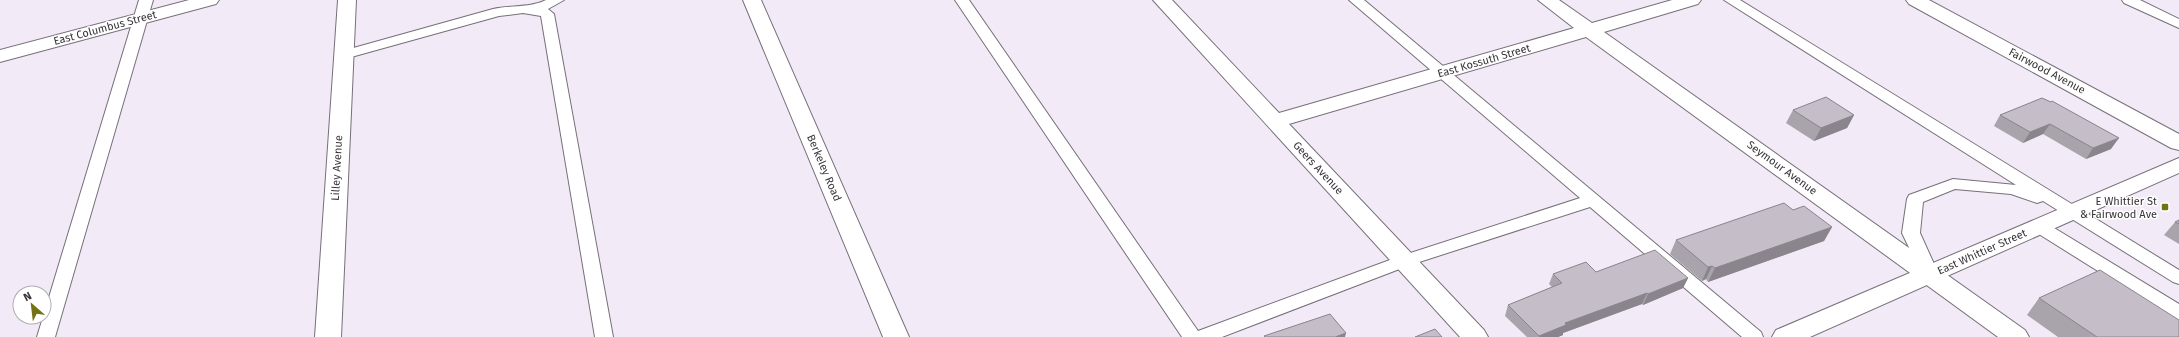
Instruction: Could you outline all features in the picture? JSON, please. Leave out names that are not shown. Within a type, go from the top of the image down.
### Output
[{"type":"street","name":"East Columbus Street","points":[[0,56],[210,0]]},
{"type":"street","name":"Lilley Avenue","points":[[328,337],[347,0]]},
{"type":"street","name":"Berkeley Road","points":[[752,0],[896,337]]},
{"type":"street","name":"Geers Avenue","points":[[1162,0],[1474,337]]},
{"type":"street","name":"Seymour Avenue","points":[[1547,0],[2016,337]]},
{"type":"street","name":"East Kossuth Street","points":[[1275,121],[1692,0]]},
{"type":"street","name":"Fairwood Avenue","points":[[1916,0],[2179,143]]},
{"type":"street","name":"East Whittier Street","points":[[1785,337],[2040,227],[2179,165]]},
{"type":"lane","points":[[46,337],[138,20],[146,0]]},
{"type":"lane","points":[[538,9],[557,0]]},
{"type":"lane","points":[[962,0],[1192,337]]},
{"type":"lane","points":[[1356,0],[1754,337]]},
{"type":"lane","points":[[1731,0],[2179,278]]},
{"type":"lane","points":[[2129,0],[2179,24]]},
{"type":"lane","points":[[344,55],[498,12],[522,8],[538,9],[547,14],[604,337]]},
{"type":"lane","points":[[1930,275],[1911,233],[1915,199],[1953,184],[2013,189],[2074,212]]},
{"type":"lane","points":[[1202,337],[1404,261],[1593,200]]},
{"type":"lane","points":[[2040,227],[2179,313]]},
{"type":"building","points":[[1826,97],[1854,115],[1821,128],[1793,110]]},
{"type":"building","points":[[2042,98],[2051,102],[2052,101],[2119,138],[2093,148],[2050,124],[2030,132],[2000,115]]},
{"type":"building","points":[[1784,203],[1793,210],[1804,206],[1832,227],[1715,268],[1712,266],[1708,267],[1676,240]]},
{"type":"building","points":[[1655,250],[1688,278],[1648,294],[1647,293],[1565,323],[1566,325],[1539,336],[1508,305],[1562,283],[1553,274],[1586,262],[1596,272]]},
{"type":"building","points":[[2100,270],[2179,320],[2179,337],[2097,337],[2039,298]]},
{"type":"building","points":[[1330,314],[1346,333],[1335,337],[1264,336]]},
{"type":"building","points":[[1435,329],[1442,337],[1415,337]]},
{"type":"place","name":"E Whittier St & Fairwood Ave","points":[[2165,207]]}]
